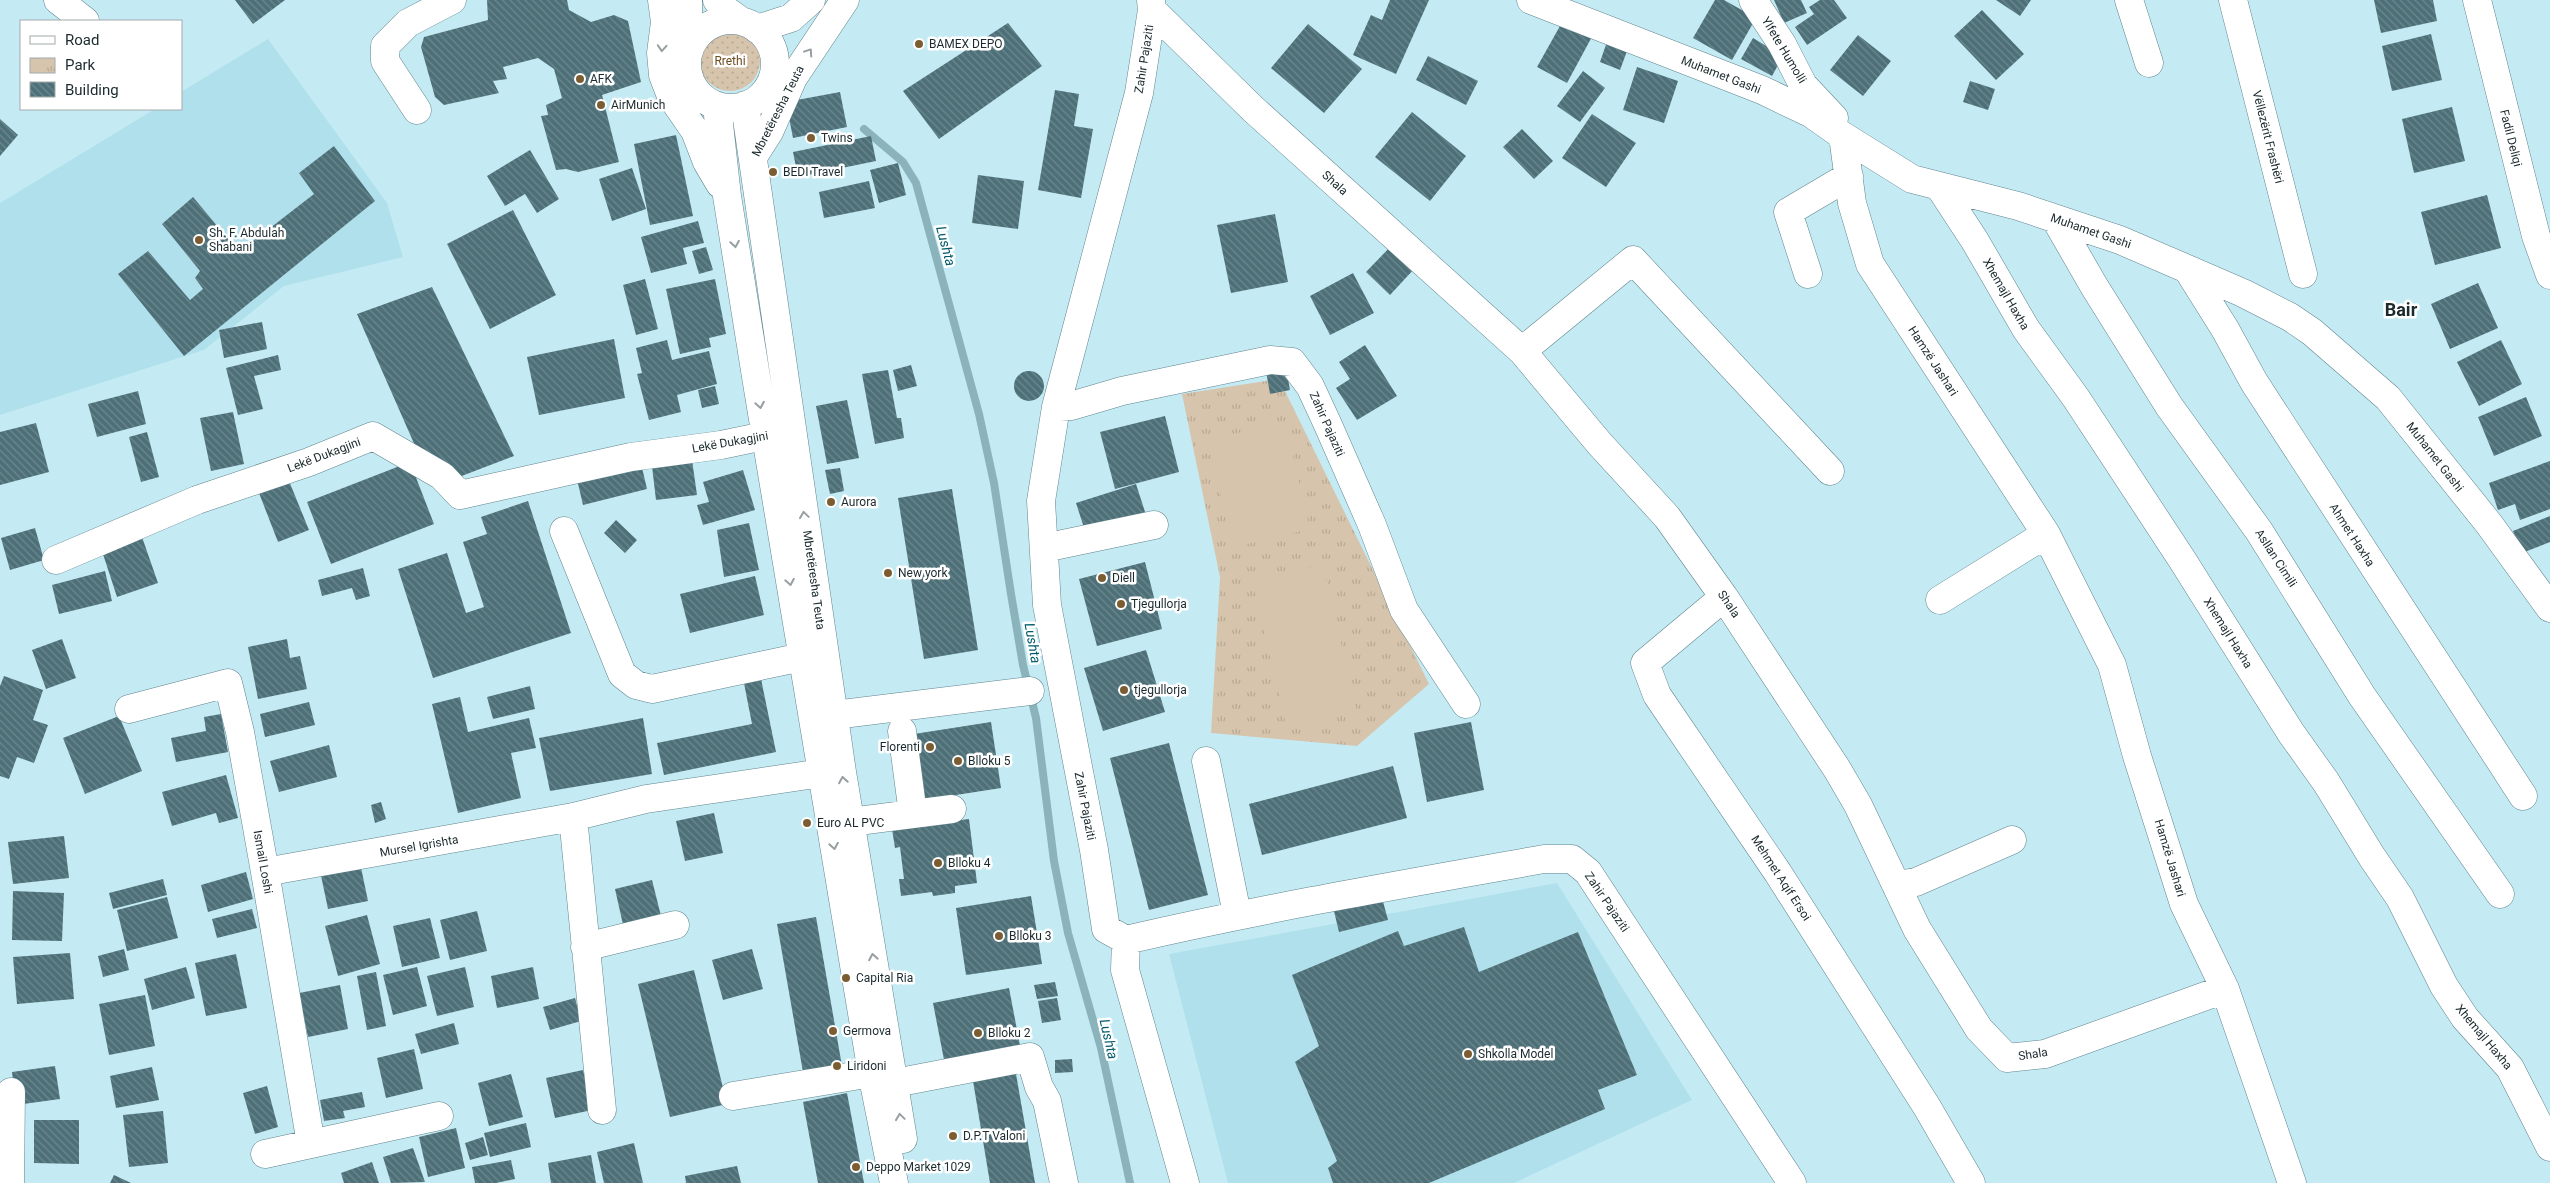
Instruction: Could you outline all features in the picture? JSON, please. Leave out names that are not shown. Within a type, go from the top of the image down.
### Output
[{"type":"street","points":[[58,0],[84,20]]},
{"type":"street","points":[[417,110],[385,61],[385,46],[408,23],[452,0]]},
{"type":"street","points":[[662,0],[665,22],[661,53],[663,76],[671,96],[695,131],[707,162],[727,196]]},
{"type":"street","points":[[688,0],[689,48],[686,62],[688,77],[694,89],[704,99],[717,106],[731,108],[756,100],[771,81],[793,42],[829,0]]},
{"type":"street","points":[[717,0],[727,11],[749,25],[771,47],[774,70],[771,81]]},
{"type":"street","points":[[689,48],[704,28],[729,20],[749,25],[791,18],[811,0]]},
{"type":"street","name":"Mbretëresha Teuta","points":[[844,0],[793,78],[769,132],[753,157],[850,822],[884,1078],[894,1183]]},
{"type":"street","name":"Muhamet Gashi","points":[[1531,0],[1762,90],[1812,114],[1912,179],[2018,206],[2120,240],[2243,293],[2290,317],[2312,332],[2388,398],[2489,524],[2550,608]]},
{"type":"street","name":"Ylfete Humolli","points":[[1753,0],[1782,44],[1803,84],[1850,140]]},
{"type":"street","points":[[2129,0],[2149,63]]},
{"type":"street","name":"Vëllezërit Frashëri","points":[[2233,0],[2303,274]]},
{"type":"street","name":"Fadil Deliqi","points":[[2477,0],[2536,236],[2550,275]]},
{"type":"street","name":"Shala","points":[[1152,5],[1253,110],[1522,351],[1599,443],[1667,517],[1724,597],[1837,769],[1858,805],[1918,929],[1979,1029],[2007,1058],[2045,1054],[2225,989]]},
{"type":"street","name":"Zahir Pajaziti","points":[[1152,5],[1139,93],[1056,407],[1041,501],[1048,605],[1094,850],[1106,929],[1126,940],[1237,914],[1544,860],[1572,859],[1588,872],[1792,1183]]},
{"type":"street","points":[[745,105],[753,157]]},
{"type":"street","name":"Mbretëresha Teuta","points":[[717,106],[727,196],[822,773],[884,1078],[909,1183]]},
{"type":"street","name":"Hamzë Jashari","points":[[1850,140],[1849,176],[1852,203],[1870,264],[2046,534],[2112,665],[2137,756],[2184,904],[2225,989],[2292,1183]]},
{"type":"street","points":[[1808,274],[1788,212],[1849,176]]},
{"type":"street","name":"Xhemajl Haxha","points":[[1939,186],[1975,241],[2026,329],[2086,414],[2183,561],[2291,733],[2326,782],[2372,857],[2400,898],[2444,986],[2464,1018],[2510,1068],[2550,1119]]},
{"type":"street","name":"Asllan Cimili","points":[[2056,220],[2094,286],[2169,406],[2259,531],[2362,696],[2500,894]]},
{"type":"street","points":[[1522,351],[1632,260],[1830,471]]},
{"type":"street","name":"Ahmet Haxha","points":[[2188,270],[2225,329],[2254,382],[2523,796]]},
{"type":"street","name":"Zahir Pajaziti","points":[[1056,407],[1071,406],[1122,391],[1270,360],[1292,362],[1310,386],[1372,525],[1404,610],[1466,704]]},
{"type":"street","name":"Lekë Dukagjini","points":[[56,560],[197,500],[309,462],[373,436],[442,476],[460,495],[631,457],[721,445],[792,430]]},
{"type":"street","points":[[1044,548],[1154,525]]},
{"type":"street","points":[[564,531],[622,674],[636,684],[652,689],[802,657]]},
{"type":"street","points":[[1940,600],[2046,534]]},
{"type":"street","name":"Mehmet Aqif Ersoi","points":[[1724,597],[1645,663],[1657,695],[1778,872],[1927,1107],[1971,1183]]},
{"type":"street","name":"Ismail Loshi","points":[[129,709],[228,683],[240,732],[266,872],[311,1144]]},
{"type":"street","points":[[834,715],[1030,691]]},
{"type":"street","points":[[902,731],[913,814]]},
{"type":"street","points":[[1206,761],[1237,914]]},
{"type":"street","name":"Mursel Igrishta","points":[[266,872],[573,817],[646,799],[822,773]]},
{"type":"street","points":[[850,822],[952,809]]},
{"type":"street","points":[[573,817],[602,1110]]},
{"type":"street","points":[[1896,885],[1916,882],[2012,840]]},
{"type":"street","points":[[585,947],[675,925]]},
{"type":"street","points":[[1126,940],[1125,970],[1185,1183]]},
{"type":"street","points":[[733,1096],[884,1078],[1030,1057],[1039,1087],[1047,1101],[1064,1183]]},
{"type":"street","name":"Xhemajl Haxha","points":[[2517,1078],[2550,1147]]},
{"type":"street","points":[[7,1169],[11,1092]]},
{"type":"street","points":[[265,1154],[439,1116]]},
{"type":"shaded area","name":"Sh. F. Abdulah Shabani","points":[[268,39],[387,203],[403,257],[284,286],[204,350],[0,415],[0,203],[153,110],[182,110],[182,91]]},
{"type":"shaded area","points":[[1557,883],[1692,1100],[1514,1183],[1228,1183],[1169,954]]},
{"type":"green space","name":"Rrethi","points":[[730,31],[747,36],[755,44],[760,61],[755,78],[747,86],[730,91],[713,86],[705,78],[700,61],[705,44],[713,36]]},
{"type":"green space","points":[[1279,379],[1429,684],[1357,746],[1211,733],[1220,577],[1182,394]]},
{"type":"green space","points":[[1285,422],[1310,529],[1234,547],[1207,440]]},
{"type":"green space","points":[[1323,564],[1357,712],[1287,729],[1252,580]]},
{"type":"building","points":[[235,0],[285,0],[253,24]]},
{"type":"building","points":[[487,0],[567,0],[569,10],[591,22],[614,15],[628,21],[641,82],[602,95],[619,162],[578,172],[566,169],[556,170],[541,116],[548,115],[546,105],[562,98],[554,69],[538,58],[503,67],[507,79],[493,81],[499,93],[444,105],[435,97],[421,47],[424,37],[488,20]]},
{"type":"building","points":[[1390,0],[1429,0],[1396,74],[1353,55],[1371,15],[1382,20]]},
{"type":"building","points":[[1715,0],[1724,0],[1756,18],[1732,60],[1693,38]]},
{"type":"building","points":[[1774,0],[1801,0],[1807,13],[1784,23]]},
{"type":"building","points":[[1820,0],[1834,0],[1847,18],[1807,45],[1795,27],[1814,14],[1809,7]]},
{"type":"building","points":[[1996,0],[2031,0],[2020,16]]},
{"type":"building","points":[[2374,0],[2433,0],[2437,21],[2381,33]]},
{"type":"building","points":[[1982,10],[2024,54],[1996,80],[1954,36]]},
{"type":"building","points":[[1565,17],[1594,33],[1567,83],[1537,67]]},
{"type":"building","points":[[1008,23],[1042,66],[939,139],[903,91]]},
{"type":"building","points":[[1308,24],[1362,69],[1324,113],[1271,68]]},
{"type":"building","points":[[2431,34],[2442,80],[2392,91],[2382,46]]},
{"type":"building","points":[[1858,35],[1891,61],[1863,96],[1830,70]]},
{"type":"building","points":[[1609,36],[1630,43],[1620,70],[1600,62]]},
{"type":"building","points":[[1753,38],[1783,56],[1772,76],[1741,59]]},
{"type":"building","points":[[1428,56],[1478,81],[1466,105],[1416,80]]},
{"type":"building","points":[[1637,67],[1678,81],[1664,123],[1623,110]]},
{"type":"building","points":[[1583,71],[1605,88],[1580,122],[1557,106]]},
{"type":"building","points":[[1970,81],[1995,89],[1988,110],[1963,102]]},
{"type":"building","points":[[1055,90],[1079,94],[1074,126],[1093,129],[1081,198],[1038,190]]},
{"type":"building","points":[[840,92],[847,127],[793,138],[786,102]]},
{"type":"building","points":[[2452,107],[2465,161],[2414,173],[2402,119]]},
{"type":"building","points":[[1412,112],[1466,156],[1430,201],[1375,157]]},
{"type":"building","points":[[1592,114],[1636,143],[1606,187],[1562,158]]},
{"type":"building","points":[[0,119],[18,135],[0,156]]},
{"type":"building","points":[[1522,129],[1553,161],[1534,179],[1503,147]]},
{"type":"building","points":[[676,135],[693,216],[650,225],[634,144]]},
{"type":"building","points":[[871,136],[876,161],[798,177],[793,152]]},
{"type":"building","points":[[334,146],[375,201],[184,356],[118,274],[148,251],[190,300],[203,289],[195,278],[200,271],[162,224],[193,197],[239,252],[314,194],[299,173]]},
{"type":"building","points":[[530,150],[559,199],[537,213],[525,194],[505,206],[487,176]]},
{"type":"building","points":[[898,163],[906,195],[879,203],[870,170]]},
{"type":"building","points":[[632,168],[646,209],[612,221],[599,179]]},
{"type":"building","points":[[978,175],[1024,181],[1018,229],[972,223]]},
{"type":"building","points":[[869,181],[875,208],[824,218],[819,192]]},
{"type":"building","points":[[2487,195],[2501,248],[2435,265],[2421,212]]},
{"type":"building","points":[[513,210],[556,295],[490,329],[447,244]]},
{"type":"building","points":[[1275,214],[1288,282],[1231,293],[1217,225]]},
{"type":"building","points":[[698,221],[704,243],[683,248],[687,264],[651,273],[641,237]]},
{"type":"building","points":[[1392,245],[1415,268],[1390,295],[1366,272]]},
{"type":"building","points":[[706,247],[713,270],[699,274],[692,251]]},
{"type":"building","points":[[1353,273],[1374,313],[1330,335],[1310,296]]},
{"type":"building","points":[[645,279],[658,329],[636,335],[623,285]]},
{"type":"building","points":[[715,279],[726,334],[709,338],[711,347],[680,354],[666,289]]},
{"type":"building","points":[[2478,283],[2498,328],[2450,349],[2431,304]]},
{"type":"building","points":[[432,287],[514,456],[459,477],[420,457],[357,314]]},
{"type":"building","points":[[262,322],[267,349],[224,358],[219,330]]},
{"type":"building","points":[[614,339],[625,398],[539,415],[527,357]]},
{"type":"building","points":[[667,340],[672,360],[709,351],[717,384],[677,395],[681,412],[649,420],[637,374],[642,373],[636,348]]},
{"type":"building","points":[[2501,340],[2522,384],[2479,406],[2457,362]]},
{"type":"building","points":[[1365,345],[1397,396],[1357,420],[1336,388],[1350,379],[1339,362]]},
{"type":"building","points":[[278,355],[281,370],[254,376],[263,409],[238,415],[226,368]]},
{"type":"building","points":[[911,365],[917,386],[898,391],[893,370]]},
{"type":"building","points":[[1286,368],[1290,390],[1270,394],[1266,371]]},
{"type":"building","points":[[888,370],[897,418],[901,418],[904,438],[875,444],[862,374]]},
{"type":"building","points":[[1029,371],[1040,375],[1044,386],[1040,397],[1029,401],[1018,397],[1014,386],[1018,375]]},
{"type":"building","points":[[715,386],[719,404],[702,408],[698,390]]},
{"type":"building","points":[[138,391],[146,424],[97,437],[88,404]]},
{"type":"building","points":[[2526,397],[2542,436],[2494,456],[2478,417]]},
{"type":"building","points":[[847,400],[859,458],[827,464],[816,406]]},
{"type":"building","points":[[233,412],[244,464],[211,471],[200,418]]},
{"type":"building","points":[[1165,416],[1179,472],[1115,489],[1100,432]]},
{"type":"building","points":[[36,423],[49,472],[0,485],[0,432]]},
{"type":"building","points":[[147,432],[159,477],[141,482],[129,437]]},
{"type":"building","points":[[691,453],[697,495],[656,500],[651,458]]},
{"type":"building","points":[[640,459],[647,489],[583,505],[576,475]]},
{"type":"building","points":[[2550,461],[2550,509],[2520,520],[2515,504],[2498,510],[2489,483]]},
{"type":"building","points":[[410,462],[434,524],[331,564],[307,502]]},
{"type":"building","points":[[840,468],[844,491],[830,494],[825,470]]},
{"type":"building","points":[[743,470],[755,510],[703,525],[697,505],[709,502],[703,482]]},
{"type":"building","points":[[289,481],[309,530],[278,542],[259,493]]},
{"type":"building","points":[[1136,484],[1147,518],[1087,537],[1076,503]]},
{"type":"building","points":[[952,489],[978,650],[924,659],[898,498]]},
{"type":"building","points":[[528,501],[571,633],[433,678],[398,569],[447,553],[466,613],[484,607],[463,542],[487,534],[481,517]]},
{"type":"building","points":[[2550,516],[2550,542],[2522,553],[2513,531]]},
{"type":"building","points":[[616,520],[637,540],[625,553],[604,533]]},
{"type":"building","points":[[749,523],[759,570],[724,577],[717,530]]},
{"type":"building","points":[[35,528],[44,560],[10,570],[1,538]]},
{"type":"building","points":[[142,537],[158,583],[117,597],[102,551]]},
{"type":"building","name":"Tjegullorja","points":[[1145,562],[1162,629],[1097,646],[1079,579]]},
{"type":"building","points":[[363,568],[370,596],[356,600],[352,588],[322,596],[318,580]]},
{"type":"building","points":[[105,571],[112,601],[59,614],[52,585]]},
{"type":"building","points":[[755,576],[764,615],[690,633],[680,594]]},
{"type":"building","points":[[62,639],[76,678],[46,689],[32,650]]},
{"type":"building","points":[[287,639],[290,658],[300,656],[307,689],[258,699],[248,647]]},
{"type":"building","name":"tjegullorja","points":[[1146,650],[1165,712],[1103,731],[1084,668]]},
{"type":"building","points":[[760,674],[776,752],[664,775],[657,743],[752,724],[743,678]]},
{"type":"building","points":[[4,676],[43,690],[33,720],[48,725],[34,763],[17,757],[9,779],[0,776],[0,686]]},
{"type":"building","points":[[530,686],[535,709],[493,719],[487,697]]},
{"type":"building","points":[[460,697],[468,732],[529,718],[536,748],[511,753],[521,798],[458,813],[432,704]]},
{"type":"building","points":[[309,702],[315,725],[265,737],[260,714]]},
{"type":"building","points":[[221,714],[228,752],[176,762],[171,738],[206,731],[204,717]]},
{"type":"building","points":[[119,716],[142,771],[85,794],[63,738]]},
{"type":"building","points":[[643,718],[652,774],[550,791],[539,738]]},
{"type":"building","name":"Blloku 5","points":[[991,722],[1001,788],[924,800],[914,734]]},
{"type":"building","points":[[1471,722],[1484,790],[1427,802],[1414,733]]},
{"type":"building","points":[[1169,743],[1208,895],[1149,910],[1110,758]]},
{"type":"building","points":[[329,745],[337,777],[279,792],[270,761]]},
{"type":"building","points":[[1393,766],[1407,818],[1262,855],[1249,804]]},
{"type":"building","points":[[226,775],[238,818],[219,823],[216,813],[172,826],[162,792]]},
{"type":"building","points":[[381,802],[386,819],[375,823],[371,805]]},
{"type":"building","points":[[714,813],[723,853],[685,861],[676,821]]},
{"type":"building","name":"Blloku 4","points":[[969,819],[977,883],[955,886],[955,893],[933,896],[932,892],[901,896],[899,879],[904,879],[900,847],[895,848],[892,829]]},
{"type":"building","points":[[64,836],[69,878],[13,884],[8,842]]},
{"type":"building","points":[[359,858],[368,901],[328,909],[319,866]]},
{"type":"building","points":[[246,872],[253,899],[208,912],[201,885]]},
{"type":"building","points":[[163,879],[167,895],[113,909],[109,893]]},
{"type":"building","points":[[652,880],[662,920],[624,929],[615,889]]},
{"type":"building","points":[[13,891],[64,893],[62,941],[12,940]]},
{"type":"building","points":[[1381,894],[1388,920],[1339,932],[1333,907]]},
{"type":"building","name":"Blloku 3","points":[[1031,896],[1042,964],[966,975],[956,908]]},
{"type":"building","points":[[167,897],[178,938],[127,951],[117,910]]},
{"type":"building","points":[[252,909],[257,928],[217,938],[212,919]]},
{"type":"building","points":[[477,911],[487,951],[450,960],[440,920]]},
{"type":"building","points":[[367,915],[380,964],[338,976],[325,926]]},
{"type":"building","points":[[816,917],[842,1066],[803,1072],[777,924]]},
{"type":"building","points":[[430,918],[440,958],[402,967],[393,926]]},
{"type":"building","name":"Shkolla Model","points":[[1464,927],[1479,972],[1578,932],[1637,1075],[1598,1090],[1605,1109],[1429,1183],[1333,1183],[1328,1168],[1337,1161],[1295,1062],[1319,1046],[1292,975],[1398,931],[1404,946]]},
{"type":"building","points":[[124,949],[129,970],[103,977],[98,956]]},
{"type":"building","points":[[752,949],[763,989],[723,1000],[712,960]]},
{"type":"building","points":[[70,953],[74,999],[17,1004],[13,957]]},
{"type":"building","points":[[236,954],[247,1008],[206,1016],[195,963]]},
{"type":"building","points":[[186,967],[195,998],[152,1010],[144,979]]},
{"type":"building","points":[[417,967],[427,1006],[393,1015],[383,975]]},
{"type":"building","points":[[465,967],[474,1007],[437,1016],[427,976]]},
{"type":"building","points":[[533,967],[539,999],[497,1008],[491,976]]},
{"type":"building","points":[[694,970],[727,1104],[670,1117],[638,984]]},
{"type":"building","points":[[376,972],[386,1026],[367,1030],[357,976]]},
{"type":"building","points":[[1055,982],[1058,996],[1037,999],[1034,985]]},
{"type":"building","points":[[340,985],[348,1029],[308,1037],[299,993]]},
{"type":"building","name":"Blloku 2","points":[[1009,988],[1022,1056],[946,1070],[933,1003]]},
{"type":"building","points":[[145,995],[155,1046],[109,1055],[99,1004]]},
{"type":"building","points":[[575,998],[581,1021],[550,1030],[543,1007]]},
{"type":"building","points":[[1057,998],[1061,1020],[1042,1023],[1038,1001]]},
{"type":"building","points":[[454,1023],[459,1044],[421,1054],[415,1034]]},
{"type":"building","points":[[414,1049],[423,1089],[386,1098],[377,1058]]},
{"type":"building","points":[[1072,1059],[1073,1072],[1055,1073],[1055,1060]]},
{"type":"building","points":[[55,1066],[60,1099],[16,1105],[12,1072]]},
{"type":"building","points":[[152,1067],[159,1100],[116,1108],[110,1076]]},
{"type":"building","points":[[583,1070],[592,1110],[555,1118],[546,1078]]},
{"type":"building","points":[[511,1074],[523,1117],[489,1126],[478,1083]]},
{"type":"building","points":[[1016,1074],[1035,1183],[990,1183],[973,1081]]},
{"type":"building","points":[[267,1086],[278,1127],[255,1134],[243,1093]]},
{"type":"building","points":[[362,1092],[365,1107],[343,1111],[345,1118],[324,1121],[320,1100]]},
{"type":"building","points":[[847,1093],[864,1183],[818,1183],[803,1102]]},
{"type":"building","points":[[163,1111],[168,1163],[129,1167],[123,1115]]},
{"type":"building","points":[[34,1120],[79,1120],[79,1164],[34,1163]]},
{"type":"building","points":[[526,1123],[531,1147],[490,1157],[484,1133]]},
{"type":"building","points":[[456,1128],[465,1168],[428,1177],[419,1137]]},
{"type":"building","points":[[483,1137],[488,1155],[470,1160],[465,1143]]},
{"type":"building","points":[[634,1143],[643,1183],[604,1183],[597,1152]]},
{"type":"building","points":[[413,1148],[425,1182],[391,1183],[383,1157]]},
{"type":"building","points":[[591,1155],[596,1183],[551,1183],[548,1163]]},
{"type":"building","points":[[511,1160],[515,1179],[496,1183],[475,1183],[472,1167]]},
{"type":"building","points":[[372,1162],[379,1183],[344,1183],[341,1173]]},
{"type":"building","points":[[737,1166],[741,1183],[686,1183],[685,1176]]},
{"type":"building","points":[[114,1175],[131,1183],[110,1183]]},
{"type":"waterway","name":"Lushta","points":[[864,129],[903,162],[916,183],[979,414],[994,483],[1023,665],[1036,718],[1054,861],[1068,933],[1101,1048],[1130,1183]]},
{"type":"place","name":"BAMEX DEPO","points":[[919,44]]},
{"type":"place","name":"AFK","points":[[580,79]]},
{"type":"place","name":"AirMunich","points":[[601,105]]},
{"type":"place","name":"Twins","points":[[811,138]]},
{"type":"place","name":"BEDI Travel","points":[[773,172]]},
{"type":"place","name":"Sh. F. Abdulah Shabani","points":[[199,240]]},
{"type":"place","name":"Aurora","points":[[831,502]]},
{"type":"place","name":"New york","points":[[888,573]]},
{"type":"place","name":"Diell","points":[[1102,578]]},
{"type":"place","name":"Tjegullorja","points":[[1121,604]]},
{"type":"place","name":"tjegullorja","points":[[1124,690]]},
{"type":"place","name":"Florenti","points":[[930,747]]},
{"type":"place","name":"Blloku 5","points":[[958,761]]},
{"type":"place","name":"Euro AL PVC","points":[[807,823]]},
{"type":"place","name":"Blloku 4","points":[[938,863]]},
{"type":"place","name":"Blloku 3","points":[[999,936]]},
{"type":"place","name":"Capital Ria","points":[[846,978]]},
{"type":"place","name":"Germova","points":[[833,1031]]},
{"type":"place","name":"Blloku 2","points":[[978,1033]]},
{"type":"place","name":"Shkolla Model","points":[[1468,1054]]},
{"type":"place","name":"Liridoni","points":[[837,1066]]},
{"type":"place","name":"D.P.T Valoni","points":[[953,1136]]},
{"type":"place","name":"Deppo Market 1029","points":[[856,1167]]},
{"type":"district","name":"Bair","points":[[2401,310]]}]
